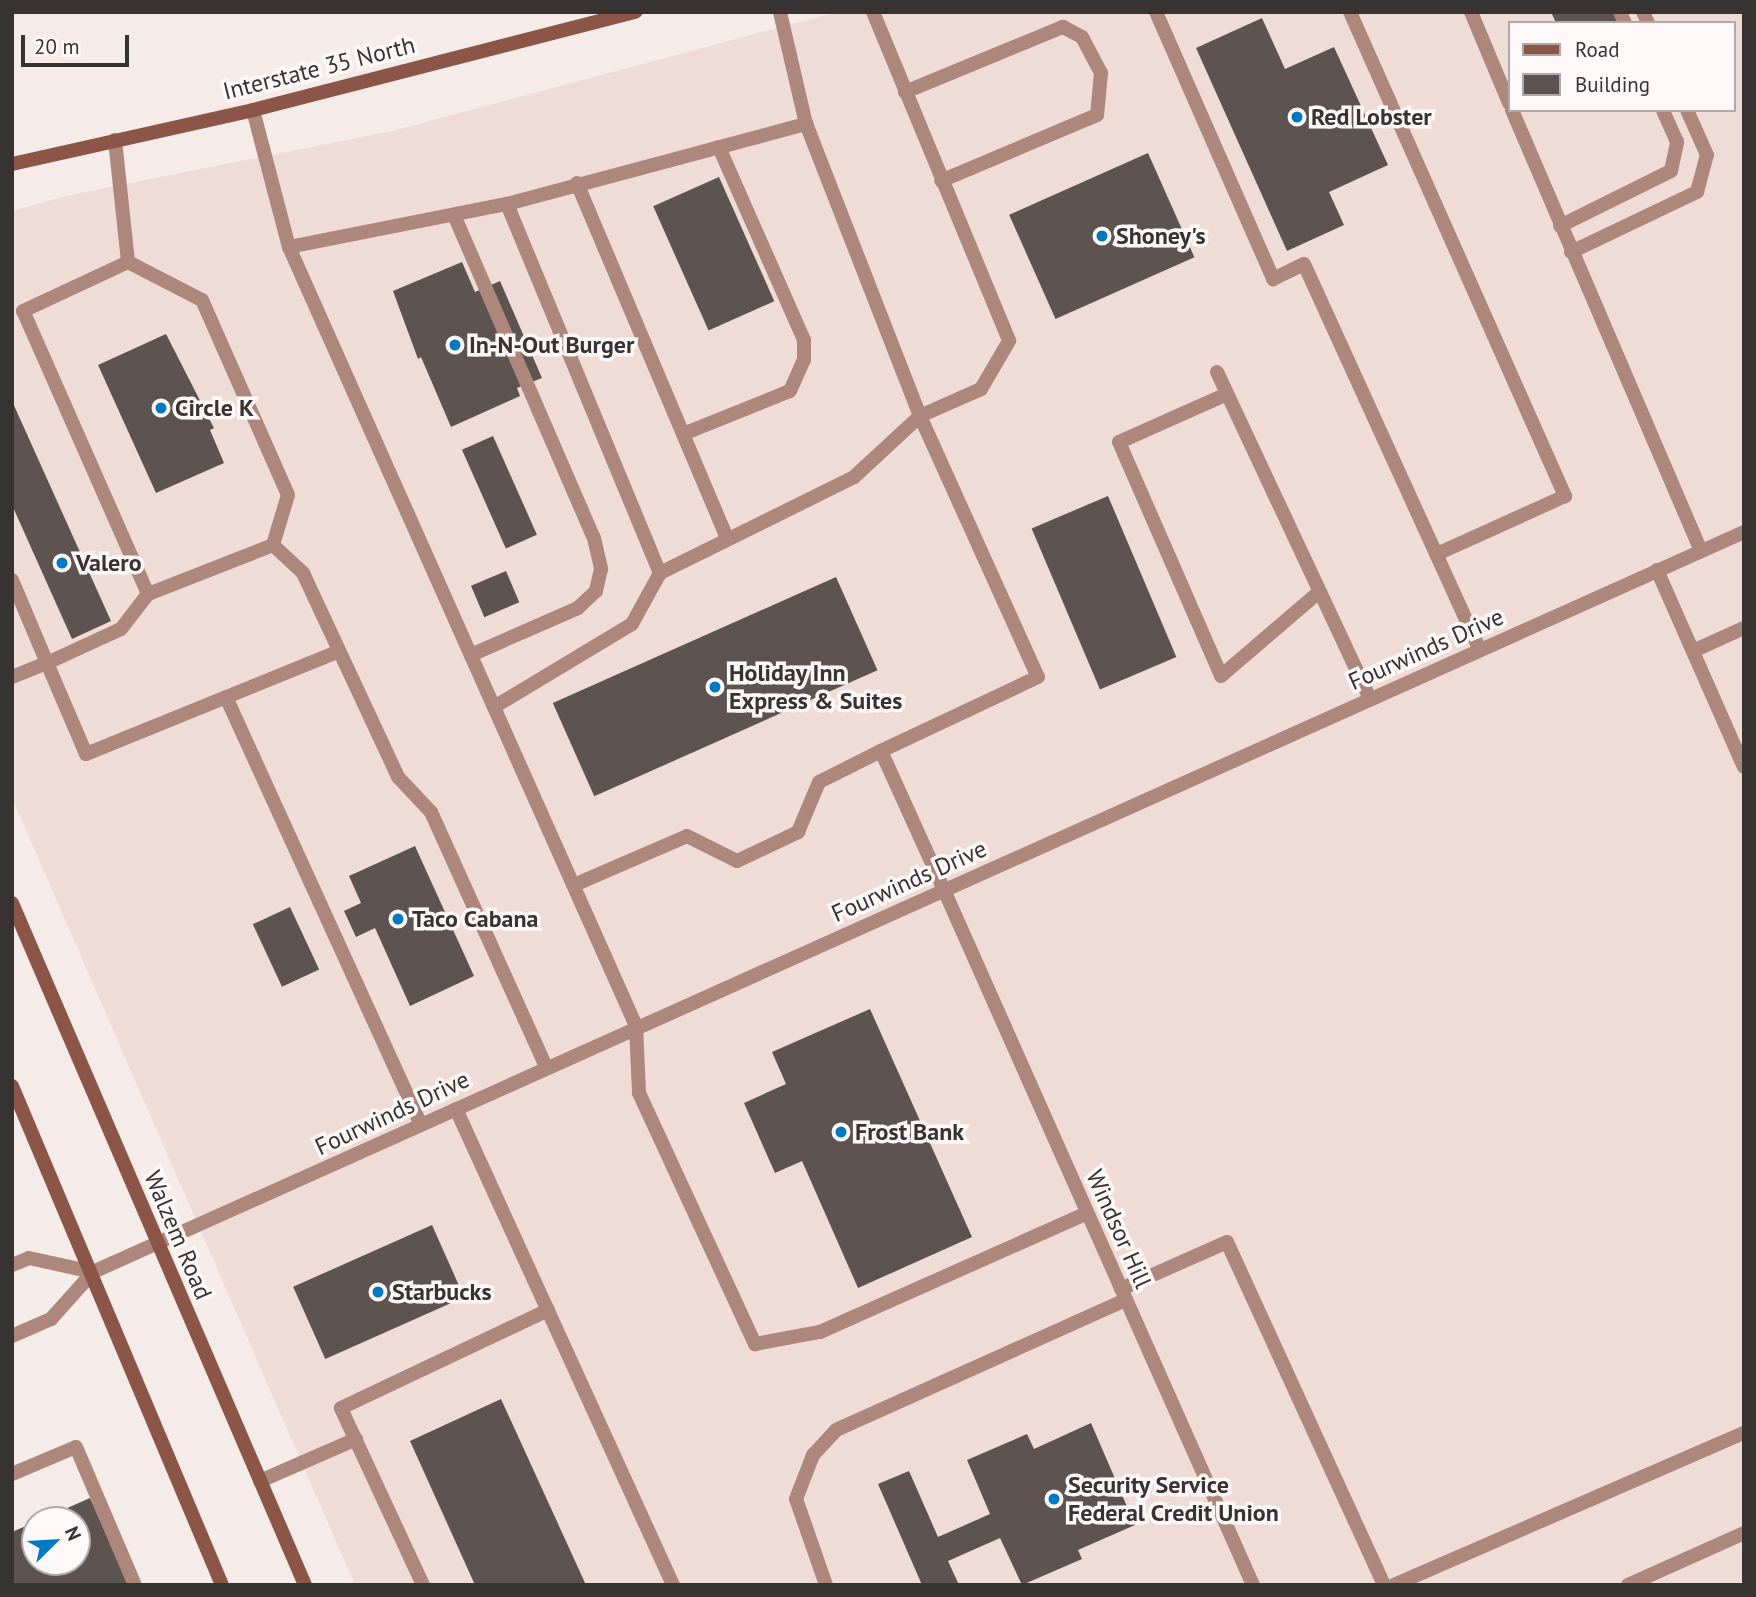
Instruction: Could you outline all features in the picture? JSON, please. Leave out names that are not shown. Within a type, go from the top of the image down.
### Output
[{"type":"main road","name":"Interstate 35 North","points":[[12,164],[253,110],[636,12]]},
{"type":"main road","name":"Walzem Road","points":[[12,903],[306,1585]]},
{"type":"main road","points":[[12,1086],[93,1272],[222,1585]]},
{"type":"street","points":[[573,885],[687,836],[737,862],[798,832],[819,782],[1038,677],[920,416],[806,124],[780,12]]},
{"type":"street","points":[[494,707],[632,624],[660,572],[726,536],[854,477],[920,416],[982,389],[1009,341],[873,12]]},
{"type":"street","points":[[1156,12],[1273,279],[1304,264],[1480,650]]},
{"type":"street","points":[[1350,12],[1565,496],[1437,554]]},
{"type":"street","points":[[1471,12],[1508,101]]},
{"type":"street","points":[[905,92],[1063,27],[1082,37],[1101,73],[1097,115],[941,181]]},
{"type":"street","points":[[253,110],[289,247],[636,1026],[639,1093],[755,1344],[820,1332],[1087,1213]]},
{"type":"street","points":[[1513,112],[1701,551]]},
{"type":"street","points":[[1560,226],[1671,172],[1677,142],[1664,112]]},
{"type":"street","points":[[1571,252],[1697,192],[1706,155],[1688,112]]},
{"type":"street","points":[[289,247],[507,204],[577,183],[806,124]]},
{"type":"street","points":[[115,141],[128,262]]},
{"type":"street","points":[[683,434],[790,391],[804,360],[804,340],[719,147]]},
{"type":"street","points":[[577,183],[726,536]]},
{"type":"street","points":[[507,204],[660,572]]},
{"type":"street","points":[[454,215],[594,538],[601,569],[596,591],[578,608],[471,655]]},
{"type":"street","points":[[128,262],[18,313],[148,594]]},
{"type":"street","points":[[128,262],[202,299],[288,495],[272,545]]},
{"type":"street","points":[[1217,372],[1370,699]]},
{"type":"street","points":[[1227,394],[1119,442],[1221,676],[1319,592]]},
{"type":"street","name":"Fourwinds Drive","points":[[93,1272],[158,1246],[636,1026],[1744,532]]},
{"type":"street","points":[[12,677],[121,629],[148,594],[272,545]]},
{"type":"street","points":[[272,545],[303,573],[337,652],[398,777],[431,812],[546,1068]]},
{"type":"street","points":[[1657,570],[1744,767]]},
{"type":"street","points":[[12,580],[86,754],[337,652]]},
{"type":"street","points":[[1693,651],[1744,628]]},
{"type":"street","points":[[226,697],[421,1125]]},
{"type":"street","name":"Windsor Hill","points":[[881,751],[1253,1585]]},
{"type":"street","points":[[456,1109],[673,1585]]},
{"type":"street","points":[[826,1585],[796,1499],[813,1455],[836,1430],[1227,1242],[1384,1585]]},
{"type":"street","points":[[12,1265],[29,1258],[93,1272],[51,1319],[12,1336]]},
{"type":"street","points":[[423,1585],[341,1408],[548,1310]]},
{"type":"street","points":[[1394,1585],[1744,1433]]},
{"type":"street","points":[[260,1481],[356,1439]]},
{"type":"street","points":[[12,1474],[76,1447],[135,1585]]},
{"type":"street","points":[[1628,1585],[1744,1534]]},
{"type":"shaded area","points":[[837,12],[1744,12],[1744,1585],[355,1585],[12,798],[12,211],[66,196],[392,131]]},
{"type":"building","points":[[1551,12],[1615,12],[1619,21],[1555,21]]},
{"type":"building","name":"Red Lobster","points":[[1262,18],[1285,69],[1334,47],[1388,165],[1329,192],[1344,225],[1287,251],[1196,48]]},
{"type":"building","name":"Shoney's","points":[[1148,153],[1194,257],[1056,319],[1009,215]]},
{"type":"building","points":[[719,177],[774,301],[709,331],[653,206]]},
{"type":"building","name":"In-N-Out Burger","points":[[462,262],[475,292],[500,281],[542,378],[517,388],[520,396],[451,427],[421,357],[418,359],[393,291]]},
{"type":"building","name":"Circle K","points":[[166,334],[214,428],[210,430],[224,463],[156,493],[98,365]]},
{"type":"building","name":"Valero","points":[[12,401],[111,621],[72,639],[12,505]]},
{"type":"building","points":[[493,436],[537,535],[506,548],[462,450]]},
{"type":"building","points":[[1108,496],[1176,657],[1100,690],[1032,528]]},
{"type":"building","points":[[506,571],[519,602],[484,617],[471,586]]},
{"type":"building","name":"Holiday Inn Express & Suites","points":[[836,577],[877,670],[594,796],[553,703]]},
{"type":"building","name":"Taco Cabana","points":[[415,846],[474,976],[410,1006],[375,928],[356,937],[344,911],[361,903],[349,876]]},
{"type":"building","points":[[290,907],[319,970],[282,987],[253,924]]},
{"type":"building","name":"Frost Bank","points":[[870,1009],[972,1237],[858,1288],[802,1161],[775,1173],[744,1103],[786,1084],[772,1052]]},
{"type":"building","name":"Starbucks","points":[[432,1225],[464,1297],[325,1359],[293,1287]]},
{"type":"building","points":[[501,1399],[586,1585],[475,1585],[410,1441]]},
{"type":"building","name":"Security Service Federal Credit Union","points":[[1091,1423],[1135,1525],[1078,1550],[1082,1559],[1022,1585],[1000,1538],[948,1561],[959,1585],[922,1585],[878,1484],[909,1471],[938,1537],[990,1514],[967,1460],[1027,1434],[1034,1449]]},
{"type":"building","points":[[90,1498],[129,1585],[12,1585],[12,1532],[21,1528],[21,1576],[91,1576],[91,1506],[72,1506]]},
{"type":"place","name":"Red Lobster","points":[[1297,117]]},
{"type":"place","name":"Shoney's","points":[[1102,236]]},
{"type":"place","name":"In-N-Out Burger","points":[[455,345]]},
{"type":"place","name":"Circle K","points":[[161,408]]},
{"type":"place","name":"Valero","points":[[62,563]]},
{"type":"place","name":"Holiday Inn Express & Suites","points":[[715,687]]},
{"type":"place","name":"Taco Cabana","points":[[398,919]]},
{"type":"place","name":"Frost Bank","points":[[841,1132]]},
{"type":"place","name":"Starbucks","points":[[378,1292]]},
{"type":"place","name":"Security Service Federal Credit Union","points":[[1054,1499]]}]
